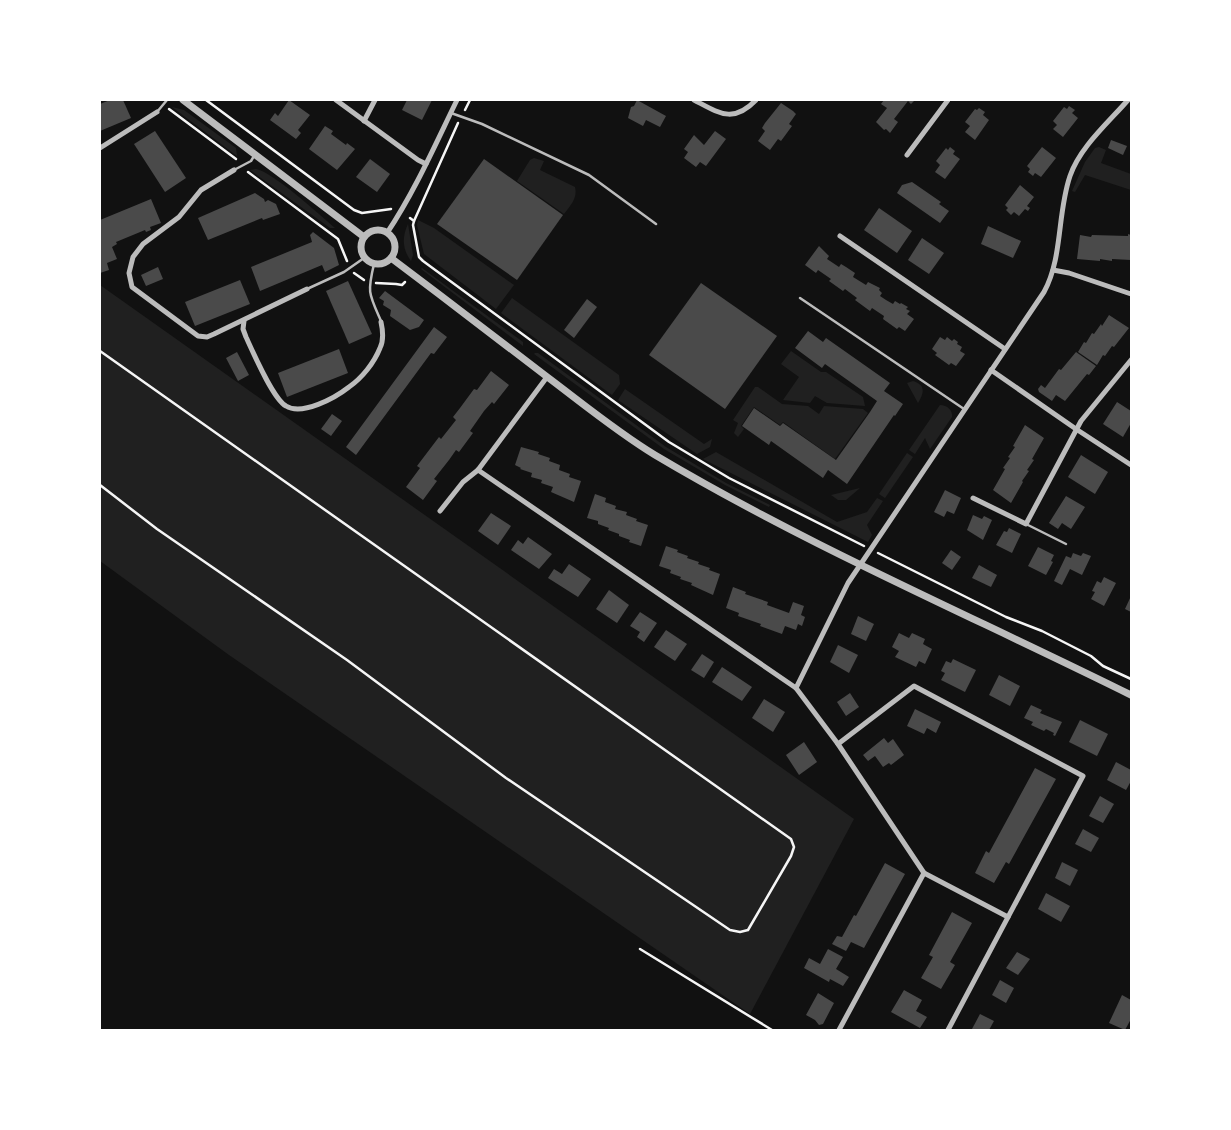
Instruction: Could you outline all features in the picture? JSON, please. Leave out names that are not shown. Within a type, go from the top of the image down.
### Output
[{"type":"street","points":[[183,100],[364,237]]},
{"type":"street","points":[[336,100],[426,164]]},
{"type":"street","points":[[364,121],[375,100]]},
{"type":"street","points":[[387,233],[401,213],[457,100]]},
{"type":"street","points":[[694,100],[713,110],[726,114],[738,114],[747,109],[756,100]]},
{"type":"street","points":[[907,155],[948,100]]},
{"type":"street","points":[[796,688],[848,583],[1044,292],[1053,270],[1064,201],[1073,169],[1094,137],[1128,100]]},
{"type":"street","points":[[100,148],[157,112]]},
{"type":"street","points":[[234,170],[201,190],[179,217],[144,244],[133,257],[129,273],[132,288],[198,336],[207,337],[244,321],[307,289]]},
{"type":"street","points":[[375,230],[387,233],[395,245],[391,258],[380,264],[374,264],[364,258],[361,247],[364,237],[375,230]]},
{"type":"street","points":[[840,236],[1005,349]]},
{"type":"street","points":[[391,258],[610,424],[654,454],[768,518],[1131,694]]},
{"type":"street","points":[[1053,270],[1070,273],[1131,294]]},
{"type":"street","points":[[244,321],[243,329],[246,337],[274,392],[284,406],[303,410],[350,387],[361,377],[375,359],[381,347],[381,322]]},
{"type":"street","points":[[973,498],[1026,524],[1081,421],[1131,360]]},
{"type":"street","points":[[991,370],[1131,465]]},
{"type":"street","points":[[440,511],[462,482],[478,470],[547,377]]},
{"type":"street","points":[[478,470],[796,688],[838,744],[924,874],[1008,917]]},
{"type":"street","points":[[838,744],[914,686],[1083,776],[948,1030]]},
{"type":"street","points":[[839,1030],[924,874]]},
{"type":"lane","points":[[157,112],[168,100]]},
{"type":"lane","points":[[451,113],[482,124],[589,175],[656,224]]},
{"type":"lane","points":[[234,170],[251,161],[255,155]]},
{"type":"lane","points":[[307,289],[344,272],[364,258]]},
{"type":"lane","points":[[374,264],[369,289],[370,297],[381,322]]},
{"type":"lane","points":[[800,298],[965,410]]},
{"type":"lane","points":[[1026,524],[1066,544]]},
{"type":"path","points":[[206,100],[354,210],[362,213],[393,209]]},
{"type":"path","points":[[470,100],[452,134],[414,221],[413,225],[419,257],[423,261],[647,426],[698,461],[1006,617],[1042,631],[1091,656],[1103,666],[1131,679]]},
{"type":"path","points":[[167,108],[236,159]]},
{"type":"path","points":[[247,171],[338,239],[348,263]]},
{"type":"path","points":[[410,218],[414,221]]},
{"type":"path","points":[[353,272],[364,280]]},
{"type":"path","points":[[375,283],[402,285],[405,282]]},
{"type":"path","points":[[100,350],[791,839],[794,847],[792,856],[748,930],[740,932],[730,930],[506,778],[347,660],[157,528],[100,485]]},
{"type":"path","points":[[640,949],[772,1030]]},
{"type":"shaded area","points":[[172,107],[184,110],[236,148],[237,156]]},
{"type":"shaded area","points":[[1099,147],[1106,150],[1101,163],[1131,174],[1131,190],[1085,175],[1075,192],[1072,191],[1085,162],[1095,148]]},
{"type":"shaded area","points":[[534,158],[544,161],[540,170],[575,187],[574,198],[564,214],[517,181],[530,160]]},
{"type":"shaded area","points":[[256,169],[285,186],[335,228],[330,228],[250,170]]},
{"type":"shaded area","points":[[418,220],[434,228],[514,285],[496,309],[424,254],[417,225]]},
{"type":"shaded area","points":[[408,224],[413,255],[411,261],[404,243]]},
{"type":"shaded area","points":[[421,269],[523,342],[523,346]]},
{"type":"shaded area","points":[[100,285],[854,819],[750,1014],[229,655],[100,561]]},
{"type":"shaded area","points":[[512,298],[619,375],[620,384],[612,395],[501,313]]},
{"type":"shaded area","points":[[791,351],[821,372],[826,372],[863,397],[865,406],[827,403],[815,396],[810,403],[783,400],[799,377],[781,364]]},
{"type":"shaded area","points":[[535,353],[538,353],[666,447],[726,483],[770,505],[769,507],[725,485],[664,449]]},
{"type":"shaded area","points":[[913,381],[920,385],[923,390],[918,403],[907,383]]},
{"type":"shaded area","points":[[755,387],[758,387],[782,404],[808,406],[819,414],[824,406],[863,409],[868,413],[835,459],[783,422],[780,425],[754,407],[741,426],[744,429],[738,437],[734,433],[738,423],[733,420]]},
{"type":"shaded area","points":[[625,389],[704,444],[712,439],[710,447],[697,454],[618,400]]},
{"type":"shaded area","points":[[940,405],[949,408],[952,412],[952,417],[930,449],[925,438],[915,454],[909,450]]},
{"type":"shaded area","points":[[716,452],[837,522],[867,512],[877,498],[883,501],[867,525],[872,535],[868,542],[703,459]]},
{"type":"shaded area","points":[[907,453],[913,457],[885,498],[879,494]]},
{"type":"shaded area","points":[[860,488],[846,500],[838,500],[831,495]]},
{"type":"building","points":[[110,100],[123,100],[131,118],[100,131],[100,104]]},
{"type":"building","points":[[289,100],[310,115],[298,130],[301,133],[296,139],[270,120],[275,113],[278,116]]},
{"type":"building","points":[[407,100],[432,100],[422,120],[402,110]]},
{"type":"building","points":[[637,100],[666,116],[660,127],[646,120],[643,126],[628,118],[631,107],[634,106]]},
{"type":"building","points":[[884,100],[915,100],[911,104],[908,101],[894,119],[898,122],[890,133],[876,122],[887,108],[881,104]]},
{"type":"building","points":[[781,103],[796,114],[789,124],[792,126],[781,141],[778,139],[770,150],[758,141],[765,131],[762,128],[765,123]]},
{"type":"building","points":[[1069,106],[1075,110],[1072,113],[1078,118],[1063,137],[1053,129],[1057,125],[1053,121],[1064,107],[1067,109]]},
{"type":"building","points":[[979,108],[985,112],[983,115],[989,120],[975,140],[965,132],[970,126],[965,122],[975,109]]},
{"type":"building","points":[[325,126],[333,131],[331,134],[355,149],[337,170],[309,149]]},
{"type":"building","points":[[155,131],[186,178],[165,192],[134,144]]},
{"type":"building","points":[[715,131],[726,139],[706,166],[700,162],[696,167],[684,158],[688,152],[684,149],[694,135],[704,145]]},
{"type":"building","points":[[1111,140],[1127,146],[1123,155],[1108,148]]},
{"type":"building","points":[[950,147],[955,151],[953,154],[960,159],[945,179],[935,172],[940,165],[936,161],[946,148],[948,150]]},
{"type":"building","points":[[1042,147],[1056,158],[1041,177],[1035,173],[1033,176],[1028,172],[1030,169],[1027,166]]},
{"type":"building","points":[[370,159],[390,174],[377,192],[356,177]]},
{"type":"building","points":[[484,159],[563,215],[517,280],[437,224]]},
{"type":"building","points":[[912,182],[941,202],[939,204],[949,211],[940,223],[897,193],[902,185]]},
{"type":"building","points":[[1020,185],[1034,197],[1027,206],[1030,208],[1028,211],[1025,209],[1019,216],[1014,212],[1011,215],[1006,210],[1008,208],[1005,205]]},
{"type":"building","points":[[255,193],[264,199],[265,202],[268,200],[276,204],[280,214],[263,220],[262,218],[208,240],[198,218]]},
{"type":"building","points":[[151,199],[161,223],[150,227],[151,230],[146,232],[145,230],[116,242],[117,244],[112,247],[117,259],[107,263],[109,270],[100,273],[100,220]]},
{"type":"building","points":[[879,208],[912,231],[897,253],[864,230]]},
{"type":"building","points":[[988,226],[1021,241],[1013,258],[981,244]]},
{"type":"building","points":[[313,232],[334,248],[339,265],[325,272],[322,265],[260,291],[251,267],[312,242],[310,235]]},
{"type":"building","points":[[1128,234],[1131,235],[1131,260],[1112,259],[1112,261],[1100,259],[1100,261],[1077,259],[1080,235],[1091,237],[1092,235],[1128,236]]},
{"type":"building","points":[[922,238],[944,253],[929,274],[908,260]]},
{"type":"building","points":[[819,246],[829,256],[827,259],[839,267],[841,264],[855,273],[853,277],[866,285],[868,282],[880,288],[879,290],[882,293],[880,296],[893,304],[895,301],[908,307],[906,309],[910,311],[907,314],[914,319],[905,331],[899,327],[897,329],[883,319],[884,316],[872,308],[870,311],[855,300],[857,298],[829,281],[831,279],[818,270],[816,273],[805,265]]},
{"type":"building","points":[[158,267],[163,279],[146,286],[141,275]]},
{"type":"building","points":[[240,280],[250,304],[195,326],[185,302]]},
{"type":"building","points":[[348,281],[372,334],[349,344],[326,291]]},
{"type":"building","points":[[701,283],[777,336],[725,409],[649,355]]},
{"type":"building","points":[[385,291],[424,320],[419,327],[410,330],[390,316],[391,310],[383,305],[384,301],[379,298]]},
{"type":"building","points":[[587,299],[597,307],[574,338],[564,330]]},
{"type":"building","points":[[1109,315],[1129,328],[1114,347],[1112,346],[1105,356],[1103,355],[1097,365],[1078,352],[1084,342],[1086,343],[1101,324],[1102,326]]},
{"type":"building","points":[[434,327],[447,337],[434,354],[431,353],[356,455],[346,447]]},
{"type":"building","points":[[808,331],[823,342],[826,338],[890,383],[884,391],[903,404],[847,484],[828,470],[823,478],[771,441],[769,445],[742,426],[754,408],[780,426],[783,423],[836,460],[870,412],[877,401],[825,364],[822,368],[795,348]]},
{"type":"building","points":[[940,337],[945,340],[947,337],[952,341],[954,339],[962,347],[960,351],[965,354],[956,366],[951,363],[949,365],[935,355],[937,353],[932,349]]},
{"type":"building","points":[[339,349],[348,373],[287,397],[278,373]]},
{"type":"building","points":[[237,352],[249,375],[238,381],[226,358]]},
{"type":"building","points":[[1076,352],[1096,366],[1065,401],[1056,395],[1052,401],[1039,392],[1038,389],[1041,385],[1045,388],[1059,369],[1061,370]]},
{"type":"building","points":[[491,371],[509,385],[494,404],[492,402],[484,411],[470,431],[473,433],[459,452],[456,450],[434,479],[437,481],[423,500],[406,487],[420,468],[417,466],[439,437],[441,439],[456,420],[453,417],[474,389],[477,390]]},
{"type":"building","points":[[1117,402],[1131,411],[1131,423],[1123,437],[1103,424]]},
{"type":"building","points":[[332,414],[342,421],[331,436],[321,429]]},
{"type":"building","points":[[1025,425],[1044,438],[1027,470],[1029,471],[1011,503],[993,490]]},
{"type":"building","points":[[521,447],[539,452],[538,454],[550,458],[549,461],[560,465],[559,470],[570,474],[569,477],[581,481],[574,502],[551,492],[553,487],[541,483],[542,480],[531,477],[532,473],[515,465]]},
{"type":"building","points":[[1081,455],[1108,472],[1095,494],[1068,477]]},
{"type":"building","points":[[945,490],[961,498],[954,514],[947,511],[944,517],[934,512]]},
{"type":"building","points":[[595,494],[606,498],[605,502],[616,506],[615,509],[627,512],[626,515],[648,525],[641,546],[629,542],[630,540],[608,530],[609,528],[598,524],[598,521],[587,518]]},
{"type":"building","points":[[1066,496],[1085,507],[1071,529],[1062,523],[1058,529],[1049,523]]},
{"type":"building","points":[[491,513],[511,526],[498,545],[478,531]]},
{"type":"building","points":[[973,515],[982,519],[984,516],[992,520],[983,540],[967,530]]},
{"type":"building","points":[[1009,528],[1021,534],[1012,553],[996,545],[1004,531],[1007,532]]},
{"type":"building","points":[[528,537],[552,554],[539,569],[511,550],[518,540],[523,544]]},
{"type":"building","points":[[666,546],[678,550],[677,552],[688,556],[687,558],[699,562],[698,564],[720,574],[713,595],[691,585],[692,583],[680,579],[681,577],[670,573],[671,570],[659,566]]},
{"type":"building","points":[[1038,547],[1054,555],[1051,561],[1053,562],[1046,575],[1028,566]]},
{"type":"building","points":[[951,550],[961,557],[952,570],[942,563]]},
{"type":"building","points":[[1073,553],[1081,556],[1083,553],[1091,556],[1082,575],[1070,569],[1062,585],[1054,581],[1066,556],[1071,558]]},
{"type":"building","points":[[569,564],[591,579],[578,597],[548,578],[554,569],[562,574]]},
{"type":"building","points":[[979,565],[997,575],[991,587],[972,578]]},
{"type":"building","points":[[1104,577],[1116,583],[1104,606],[1091,599],[1095,592],[1092,591],[1097,581],[1101,583]]},
{"type":"building","points":[[733,587],[746,592],[745,594],[768,602],[767,605],[789,613],[793,602],[804,606],[801,615],[805,617],[802,626],[798,624],[796,630],[785,626],[782,634],[738,616],[739,613],[726,608]]},
{"type":"building","points":[[609,590],[629,605],[617,623],[596,609]]},
{"type":"building","points":[[1131,596],[1131,612],[1125,609]]},
{"type":"building","points":[[640,612],[657,623],[644,642],[637,637],[640,632],[630,626]]},
{"type":"building","points":[[858,616],[874,624],[866,641],[851,634]]},
{"type":"building","points":[[666,630],[687,644],[675,661],[654,647]]},
{"type":"building","points":[[899,633],[909,638],[912,633],[925,639],[923,644],[932,649],[925,664],[919,661],[916,667],[895,657],[899,651],[892,647]]},
{"type":"building","points":[[838,645],[858,655],[849,673],[830,662]]},
{"type":"building","points":[[702,654],[714,662],[704,678],[691,670]]},
{"type":"building","points":[[953,659],[976,670],[965,692],[941,680],[945,673],[941,671],[946,661],[951,663]]},
{"type":"building","points":[[722,667],[752,687],[742,701],[712,682]]},
{"type":"building","points":[[999,675],[1020,686],[1010,706],[989,695]]},
{"type":"building","points":[[850,693],[859,707],[846,716],[837,702]]},
{"type":"building","points":[[764,699],[785,712],[773,732],[752,718]]},
{"type":"building","points":[[1031,705],[1042,710],[1040,713],[1062,722],[1055,736],[1053,735],[1054,733],[1046,729],[1044,731],[1031,725],[1033,722],[1024,718]]},
{"type":"building","points":[[915,709],[941,722],[936,733],[927,728],[924,734],[907,726]]},
{"type":"building","points":[[1080,720],[1108,734],[1097,756],[1069,742]]},
{"type":"building","points":[[884,738],[888,743],[893,739],[904,755],[891,765],[889,763],[883,767],[875,756],[868,761],[863,755]]},
{"type":"building","points":[[804,742],[817,762],[799,775],[786,755]]},
{"type":"building","points":[[1116,762],[1131,770],[1131,781],[1126,790],[1107,780]]},
{"type":"building","points":[[1035,768],[1056,779],[1009,864],[1006,862],[994,883],[975,873],[986,851],[989,853]]},
{"type":"building","points":[[1100,796],[1114,804],[1103,823],[1089,816]]},
{"type":"building","points":[[1083,829],[1099,838],[1091,852],[1075,844]]},
{"type":"building","points":[[1062,862],[1078,870],[1070,886],[1055,878]]},
{"type":"building","points":[[885,863],[905,874],[864,948],[851,942],[846,951],[832,944],[837,936],[842,937],[854,915],[856,916]]},
{"type":"building","points":[[1046,893],[1070,906],[1061,922],[1038,909]]},
{"type":"building","points":[[952,912],[972,923],[950,962],[955,965],[941,989],[921,978],[933,957],[929,955]]},
{"type":"building","points":[[828,949],[843,957],[836,969],[849,977],[843,986],[830,979],[829,982],[804,968],[809,958],[820,964]]},
{"type":"building","points":[[1017,952],[1030,959],[1018,975],[1006,968]]},
{"type":"building","points":[[1000,980],[1014,988],[1006,1003],[992,995]]},
{"type":"building","points":[[904,990],[922,1000],[916,1011],[927,1017],[920,1028],[891,1012]]},
{"type":"building","points":[[818,993],[834,1003],[823,1024],[819,1025],[815,1020],[806,1015]]},
{"type":"building","points":[[1122,995],[1131,1000],[1131,1019],[1125,1030],[1109,1023]]},
{"type":"building","points":[[980,1014],[994,1021],[989,1030],[972,1029]]}]
